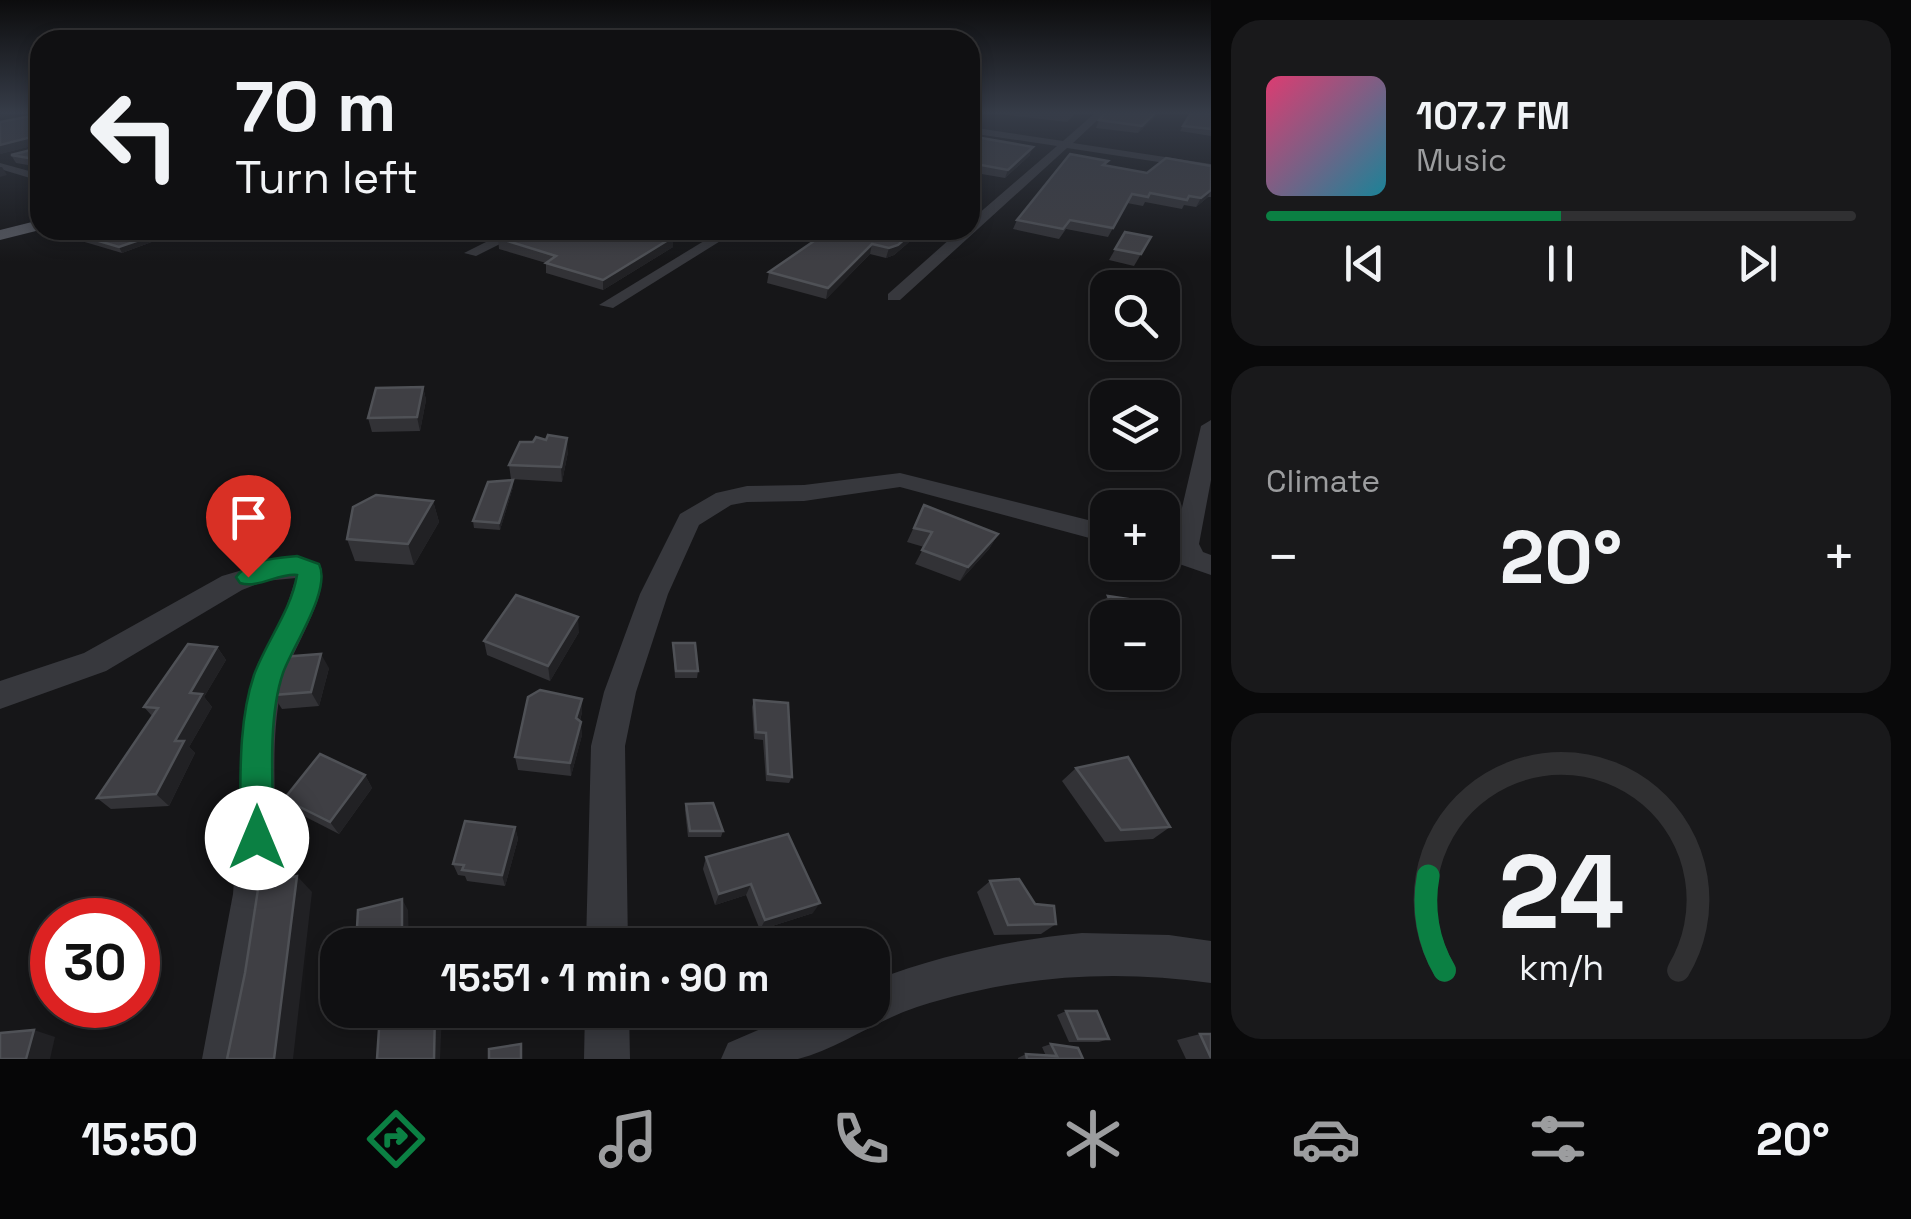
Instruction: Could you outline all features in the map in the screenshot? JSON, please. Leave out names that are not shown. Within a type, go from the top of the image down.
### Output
[{"type":"main road","points":[[0,235],[30,228]]},
{"type":"street","points":[[980,219],[1042,162]]},
{"type":"street","points":[[1176,162],[1211,168]]},
{"type":"street","points":[[0,163],[30,174]]},
{"type":"street","points":[[471,252],[498,240]]},
{"type":"street","points":[[608,305],[715,240]]},
{"type":"street","points":[[894,297],[957,240]]},
{"type":"street","points":[[1202,560],[1186,544],[1211,426]]},
{"type":"street","points":[[607,928],[608,746],[620,692],[654,594],[689,520],[724,499],[747,494],[804,493],[900,480],[1090,529]]},
{"type":"street","points":[[0,695],[93,663],[226,586],[270,567],[297,564],[310,570],[307,593],[268,676],[258,746],[257,838],[248,940],[225,1059]]},
{"type":"street","points":[[890,995],[926,980],[1055,957],[1155,952],[1211,962]]},
{"type":"street","points":[[607,1028],[607,1059]]},
{"type":"street","points":[[744,1059],[815,1028]]},
{"type":"building","points":[[980,162],[1016,162],[1008,170],[980,165]]},
{"type":"building","points":[[1063,162],[1106,162],[1103,165],[1147,173],[1160,162],[1211,166],[1211,190],[1201,198],[1132,194],[1113,228],[1070,220],[1063,229],[1017,220]]},
{"type":"building","points":[[1125,232],[1151,237],[1141,254],[1115,249]]},
{"type":"building","points":[[95,240],[139,240],[119,247]]},
{"type":"building","points":[[504,240],[668,240],[603,280],[546,263],[556,256]]},
{"type":"building","points":[[815,240],[904,240],[889,248],[872,244],[828,288],[769,272]]},
{"type":"building","points":[[423,387],[417,417],[368,418],[376,388]]},
{"type":"building","points":[[548,435],[567,438],[561,467],[509,465],[520,442],[533,442],[536,437],[546,440]]},
{"type":"building","points":[[513,480],[499,523],[473,521],[488,482]]},
{"type":"building","points":[[376,495],[433,501],[408,544],[347,539],[353,507]]},
{"type":"building","points":[[924,505],[998,534],[968,567],[922,550],[932,532],[914,528]]},
{"type":"building","points":[[516,595],[578,617],[548,666],[484,641]]},
{"type":"building","points":[[673,643],[695,643],[698,671],[676,671]]},
{"type":"building","points":[[188,644],[217,647],[190,693],[202,694],[175,741],[184,741],[156,794],[97,798],[158,708],[144,707]]},
{"type":"building","points":[[321,654],[311,692],[273,695],[282,657]]},
{"type":"building","points":[[540,690],[582,699],[576,718],[581,722],[570,763],[515,757],[528,697]]},
{"type":"building","points":[[754,700],[788,703],[792,777],[768,774],[766,733],[756,732]]},
{"type":"building","points":[[320,754],[365,775],[330,822],[284,799]]},
{"type":"building","points":[[1128,757],[1170,827],[1121,830],[1076,768]]},
{"type":"building","points":[[713,803],[723,831],[690,831],[686,804]]},
{"type":"building","points":[[465,821],[515,827],[502,875],[462,870],[464,865],[453,864]]},
{"type":"building","points":[[788,834],[820,903],[765,920],[751,884],[719,894],[706,857]]},
{"type":"building","points":[[297,876],[274,1059],[227,1059],[259,883]]},
{"type":"building","points":[[1019,879],[1035,904],[1054,906],[1056,924],[1008,925],[990,881]]},
{"type":"building","points":[[402,899],[402,928],[357,928],[358,910]]},
{"type":"building","points":[[1066,1011],[1097,1011],[1109,1039],[1078,1039]]},
{"type":"building","points":[[379,1028],[435,1028],[434,1059],[377,1059]]},
{"type":"building","points":[[34,1030],[26,1059],[0,1059],[0,1033]]},
{"type":"building","points":[[1200,1034],[1211,1034],[1211,1058]]},
{"type":"building","points":[[521,1044],[521,1059],[489,1059],[489,1049]]},
{"type":"building","points":[[1051,1044],[1078,1048],[1083,1059],[1027,1059],[1026,1054],[1057,1056]]},
{"type":"route","points":[[248,577],[270,567],[297,564],[310,570],[307,593],[268,676],[258,746],[257,838]]}]
